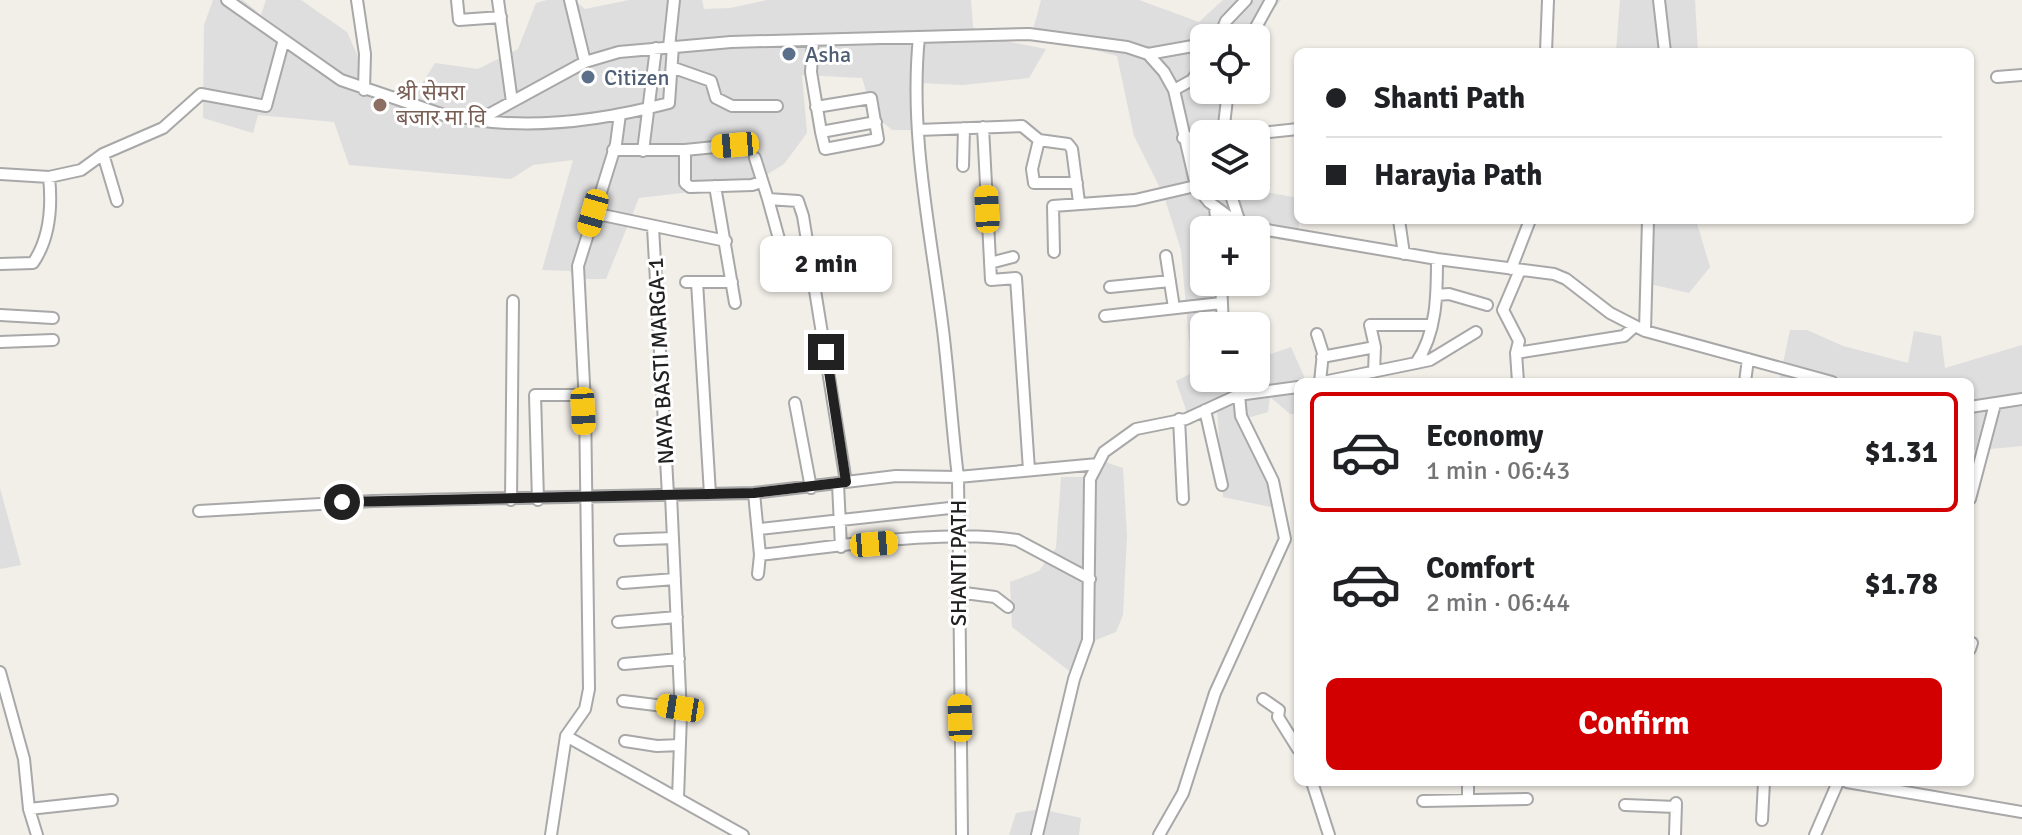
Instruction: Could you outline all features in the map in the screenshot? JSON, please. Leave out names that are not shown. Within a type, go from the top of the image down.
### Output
[{"type":"street","points":[[227,0],[283,43],[341,80],[444,115],[507,124],[620,114],[669,103],[674,68],[671,46],[674,0]]},
{"type":"street","points":[[357,0],[365,54],[364,90]]},
{"type":"street","points":[[457,0],[459,20],[501,17]]},
{"type":"street","points":[[498,0],[512,102]]},
{"type":"street","points":[[570,0],[585,62]]},
{"type":"street","points":[[1225,24],[1246,0]]},
{"type":"street","points":[[1258,24],[1271,0]]},
{"type":"street","points":[[1546,48],[1548,0]]},
{"type":"street","points":[[1659,0],[1665,48]]},
{"type":"street","points":[[466,118],[488,115],[585,62],[619,52],[671,46],[1051,35],[1127,47],[1148,54],[1190,46]]},
{"type":"street","points":[[919,37],[918,130],[958,477],[1098,464]]},
{"type":"street","points":[[813,41],[811,72],[816,107],[825,149],[878,139],[871,98],[816,107]]},
{"type":"street","points":[[0,174],[49,177],[81,170],[103,154],[163,128],[201,94],[266,106],[283,43]]},
{"type":"street","points":[[643,151],[656,48]]},
{"type":"street","points":[[1148,54],[1164,72],[1174,90],[1190,157]]},
{"type":"street","points":[[674,68],[711,81],[716,98],[732,105],[777,106]]},
{"type":"street","points":[[1997,77],[2022,75]]},
{"type":"street","points":[[1174,90],[1190,81]]},
{"type":"street","points":[[551,835],[566,736],[585,709],[589,689],[585,395],[578,266],[613,150],[620,114]]},
{"type":"street","points":[[821,132],[876,122]]},
{"type":"street","points":[[918,130],[1022,126],[1039,140],[1068,144],[1079,202]]},
{"type":"street","points":[[983,127],[991,280],[1016,278],[1029,470]]},
{"type":"street","points":[[963,166],[964,128]]},
{"type":"street","points":[[1270,132],[1294,129]]},
{"type":"street","points":[[1183,138],[1190,137]]},
{"type":"street","points":[[1039,140],[1032,169],[1034,183],[1077,183]]},
{"type":"street","points":[[613,150],[685,150],[735,145]]},
{"type":"street","points":[[685,150],[685,183],[690,187],[761,182]]},
{"type":"street","points":[[103,154],[117,201]]},
{"type":"street","points":[[755,158],[779,239]]},
{"type":"street","points":[[0,264],[33,263],[40,253],[52,205],[49,177]]},
{"type":"street","points":[[715,186],[735,303]]},
{"type":"street","points":[[1054,252],[1053,206],[1135,200],[1190,187]]},
{"type":"street","points":[[768,199],[798,201],[803,216],[842,483],[841,547]]},
{"type":"street","points":[[1210,200],[1229,216]]},
{"type":"street","points":[[1215,207],[1216,216]]},
{"type":"street","points":[[593,213],[726,241]]},
{"type":"street","points":[[1400,224],[1404,254]]},
{"type":"street","points":[[1518,378],[1517,331],[1503,310],[1529,224]]},
{"type":"street","points":[[1640,328],[1648,224]]},
{"type":"street","name":"NAYA BASTI MARGA-1","points":[[653,227],[679,659],[678,798]]},
{"type":"street","points":[[1270,229],[1404,254],[1566,279],[1610,313],[1640,328],[1817,378]]},
{"type":"street","points":[[1166,256],[1174,308]]},
{"type":"street","points":[[990,263],[1013,257]]},
{"type":"street","points":[[1416,363],[1425,350],[1432,325],[1437,295],[1437,259]]},
{"type":"street","points":[[1110,287],[1170,281]]},
{"type":"street","points":[[710,494],[692,282],[732,282]]},
{"type":"street","points":[[1437,295],[1449,294],[1487,305]]},
{"type":"street","points":[[1221,296],[1222,312]]},
{"type":"street","points":[[511,500],[513,301]]},
{"type":"street","points":[[1105,316],[1221,303]]},
{"type":"street","points":[[0,315],[53,318]]},
{"type":"street","points":[[1374,372],[1375,347],[1370,325],[1432,325]]},
{"type":"street","points":[[1516,353],[1624,336],[1640,328]]},
{"type":"street","points":[[1342,378],[1430,360],[1476,332]]},
{"type":"street","points":[[1317,334],[1322,357],[1321,378]]},
{"type":"street","points":[[0,342],[53,340]]},
{"type":"street","points":[[1322,357],[1375,347]]},
{"type":"street","points":[[1746,378],[1748,359]]},
{"type":"street","points":[[1037,835],[1074,679],[1088,640],[1090,479],[1104,452],[1120,437],[1136,429],[1179,419],[1239,395],[1294,388]]},
{"type":"street","points":[[1159,835],[1183,793],[1215,693],[1285,539],[1273,481],[1241,416],[1238,392]]},
{"type":"street","points":[[538,500],[535,395],[585,395]]},
{"type":"street","points":[[1974,407],[2022,399]]},
{"type":"street","points":[[795,403],[811,488]]},
{"type":"street","points":[[1974,472],[1995,404]]},
{"type":"street","points":[[1205,410],[1222,485]]},
{"type":"street","points":[[1179,419],[1183,499]]},
{"type":"street","name":"SHANTI PATH","points":[[199,511],[342,502],[754,493],[896,476],[958,477],[962,835]]},
{"type":"street","points":[[754,493],[759,529],[758,574]]},
{"type":"street","points":[[759,529],[959,507]]},
{"type":"street","points":[[760,555],[958,537],[1017,540],[1090,579]]},
{"type":"street","points":[[620,540],[673,538]]},
{"type":"street","points":[[623,583],[675,579]]},
{"type":"street","points":[[957,592],[995,597],[1008,607]]},
{"type":"street","points":[[618,622],[677,617]]},
{"type":"street","points":[[624,664],[679,659]]},
{"type":"street","points":[[0,672],[2,690],[13,710],[24,759],[29,809],[37,835]]},
{"type":"street","points":[[1263,699],[1279,710],[1278,717],[1294,743]]},
{"type":"street","points":[[623,701],[680,708]]},
{"type":"street","points":[[566,736],[743,835]]},
{"type":"street","points":[[625,741],[657,746],[680,745]]},
{"type":"street","points":[[1313,786],[1329,835]]},
{"type":"street","points":[[1468,786],[1468,800]]},
{"type":"street","points":[[1762,820],[1764,786]]},
{"type":"street","points":[[1815,835],[1836,786]]},
{"type":"street","points":[[1870,786],[2022,812]]},
{"type":"street","points":[[1423,801],[1527,799]]},
{"type":"street","points":[[29,809],[112,800]]},
{"type":"street","points":[[1625,805],[1676,805],[1675,835]]},
{"type":"shaded area","points":[[213,0],[243,0],[261,15],[266,0],[301,0],[347,32],[371,86],[414,96],[435,63],[478,69],[518,49],[536,3],[547,0],[574,0],[585,9],[629,0],[702,0],[704,9],[730,8],[767,0],[971,0],[973,27],[991,38],[1046,49],[1029,78],[963,85],[919,83],[922,130],[892,130],[873,114],[862,78],[802,75],[807,133],[784,164],[750,185],[639,198],[606,279],[574,279],[570,271],[542,270],[573,160],[533,165],[511,179],[349,165],[334,122],[258,115],[253,133],[203,118],[204,25]]},
{"type":"shaded area","points":[[1041,0],[1139,0],[1199,22],[1223,0],[1281,0],[1262,24],[1190,24],[1190,104],[1230,104],[1228,120],[1190,120],[1190,200],[1270,200],[1270,193],[1294,197],[1294,224],[1299,224],[1299,232],[1270,234],[1270,216],[1190,216],[1190,296],[1224,296],[1226,312],[1190,312],[1190,351],[1181,250],[1164,196],[1134,136],[1117,56],[1032,34]]},
{"type":"shaded area","points":[[1620,0],[1695,0],[1698,48],[1616,48]]},
{"type":"shaded area","points":[[1651,224],[1697,224],[1710,267],[1689,293],[1650,284]]},
{"type":"shaded area","points":[[1790,330],[1807,330],[1843,346],[1908,363],[1914,331],[1941,336],[1945,368],[2022,345],[2022,446],[1974,451],[1974,378],[1780,378]]},
{"type":"shaded area","points":[[1291,347],[1305,378],[1294,378],[1294,414],[1270,397],[1268,412],[1247,418],[1271,465],[1276,508],[1223,497],[1217,408],[1187,413],[1176,381],[1190,374],[1190,392],[1270,392],[1270,354]]},
{"type":"shaded area","points":[[1099,460],[1123,468],[1127,536],[1123,615],[1116,632],[1096,640],[1077,677],[1012,627],[1010,582],[1039,571],[1056,548],[1061,477],[1088,477]]},
{"type":"shaded area","points":[[0,488],[21,565],[0,569]]},
{"type":"shaded area","points":[[1041,809],[1081,818],[1079,835],[1009,835],[1016,813]]},
{"type":"place","name":"Asha","points":[[789,54]]},
{"type":"place","name":"Citizen","points":[[588,77]]},
{"type":"place","name":"श्री सेमरा बजार मा वि","points":[[380,105]]},
{"type":"route","points":[[342,502],[754,493],[846,482],[826,352]]}]
